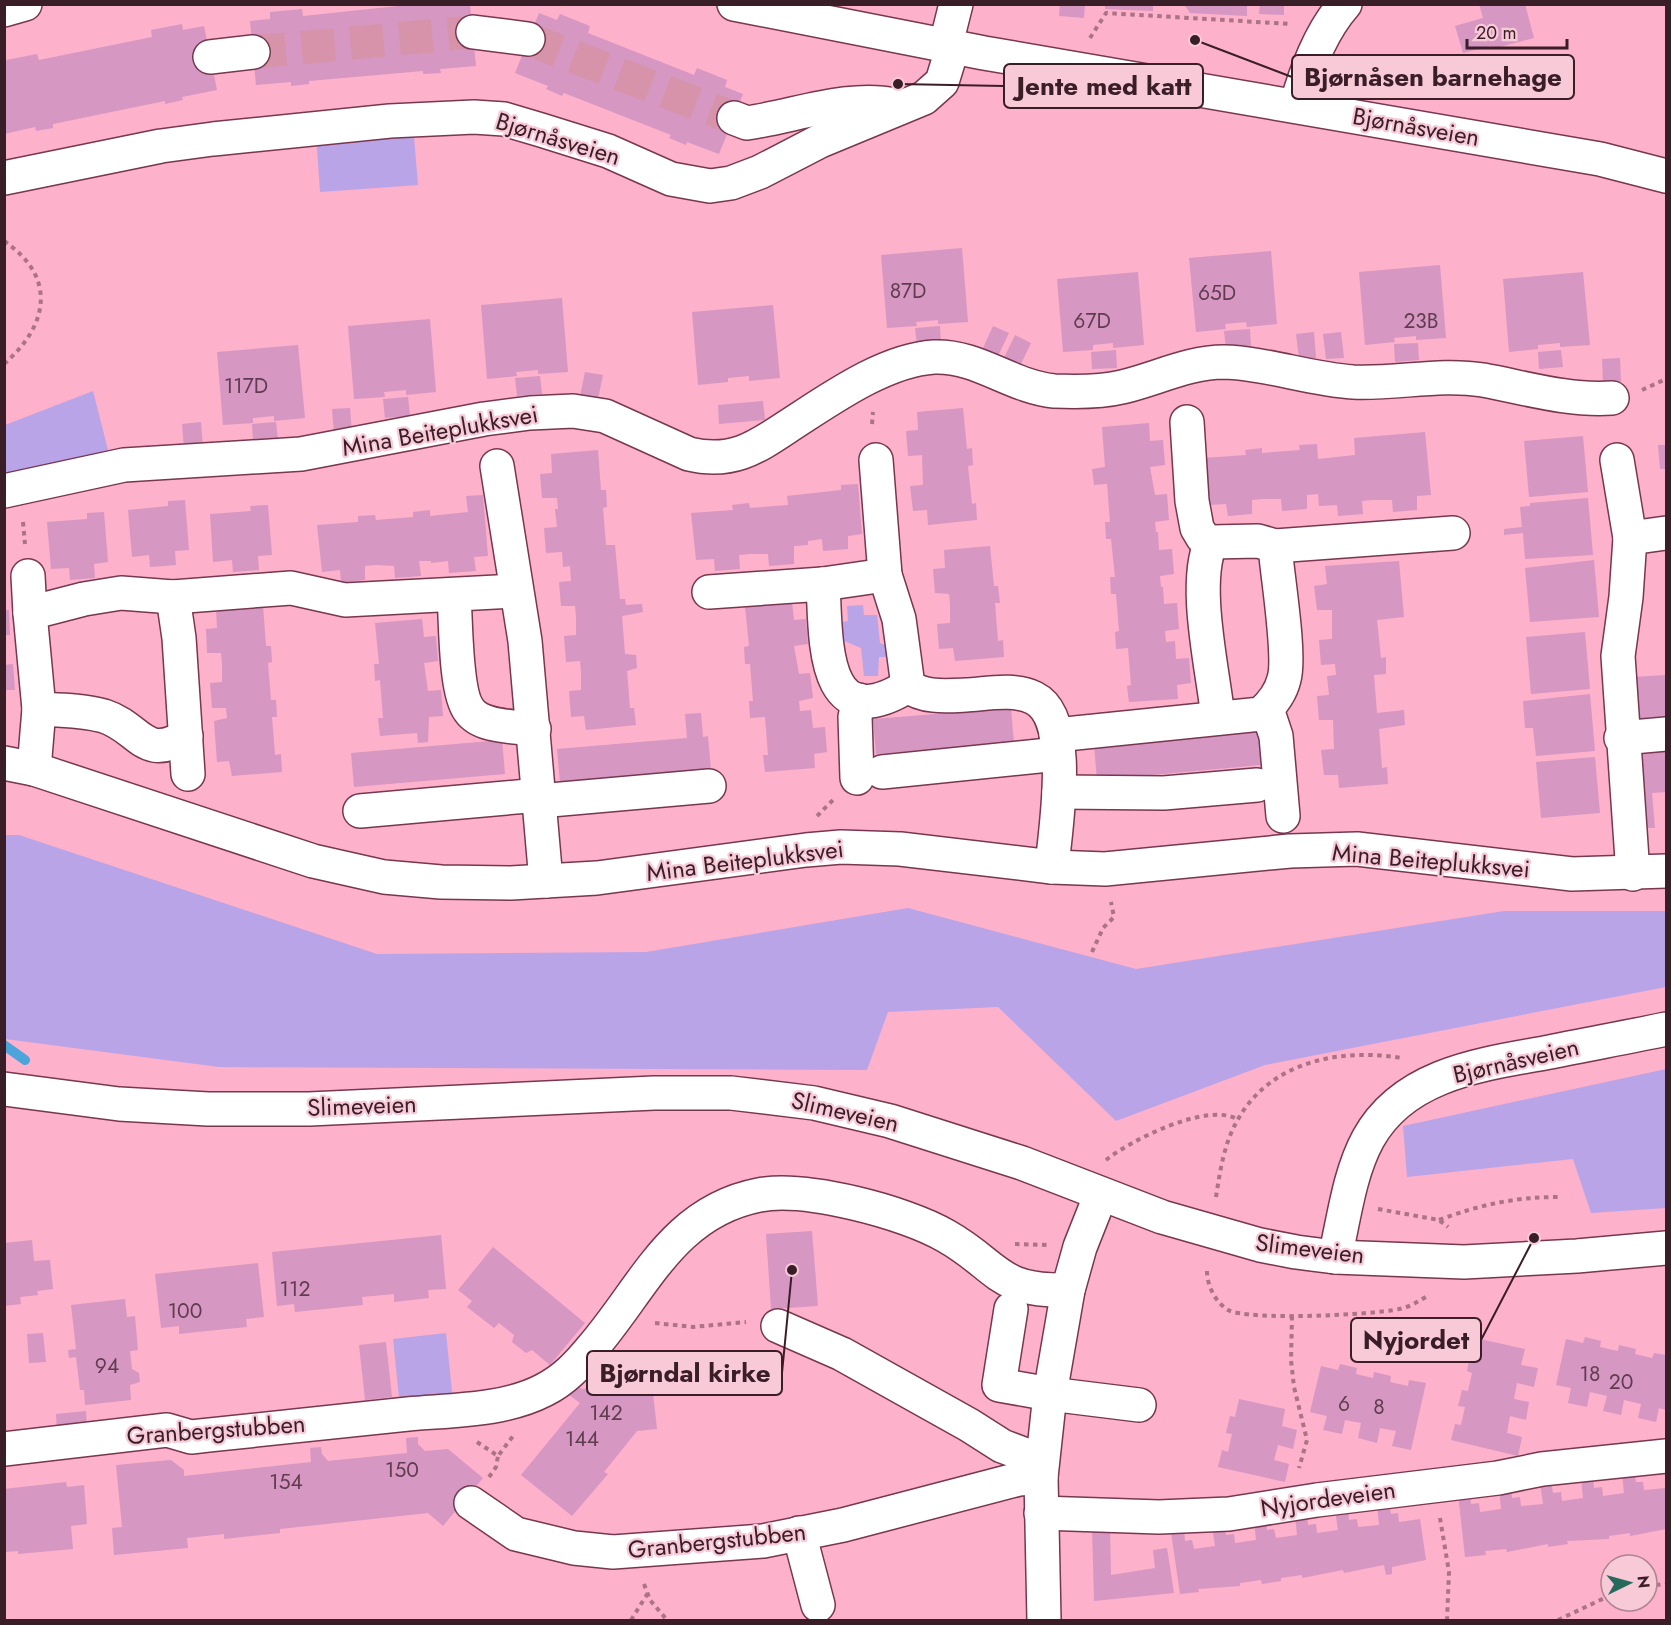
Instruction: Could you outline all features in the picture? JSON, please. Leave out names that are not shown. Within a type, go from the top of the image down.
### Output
[{"type":"street","points":[[4,10],[25,4]]},
{"type":"street","name":"Bjørnåsveien","points":[[734,4],[949,45],[1600,159],[1666,177]]},
{"type":"street","points":[[949,45],[956,4]]},
{"type":"street","points":[[1296,106],[1305,75],[1324,36],[1345,4]]},
{"type":"street","points":[[472,32],[528,39]]},
{"type":"street","name":"Bjørnåsveien","points":[[4,178],[161,146],[213,139],[390,121],[474,117],[504,119],[608,151],[671,178],[710,186],[731,183],[760,172],[820,141],[924,98],[942,82],[949,45]]},
{"type":"street","points":[[210,57],[253,52]]},
{"type":"street","points":[[734,118],[747,123],[849,102],[881,102],[901,106]]},
{"type":"street","name":"Mina Beiteplukksvei","points":[[10,490],[124,465],[301,454],[484,418],[530,412],[590,412],[605,416],[689,454],[718,458],[735,455],[763,444],[880,372],[910,361],[954,357],[1015,381],[1053,391],[1114,389],[1207,362],[1227,362],[1332,380],[1356,382],[1451,377],[1567,397],[1612,398]]},
{"type":"street","points":[[1187,422],[1192,501],[1197,528],[1203,538],[1211,542],[1258,541],[1275,546],[1453,533]]},
{"type":"street","points":[[876,460],[885,575],[899,619],[908,686],[916,692],[929,695],[1009,692],[1032,697],[1047,706],[1057,745],[1059,792],[1052,867]]},
{"type":"street","points":[[1617,460],[1630,538],[1626,597],[1617,656],[1621,738],[1633,874]]},
{"type":"street","name":"Mina Beiteplukksvei","points":[[497,466],[505,503],[515,591],[525,641],[546,881]]},
{"type":"street","points":[[1630,538],[1666,533]]},
{"type":"street","points":[[1211,542],[1205,555],[1202,579],[1218,718]]},
{"type":"street","points":[[859,700],[855,717],[870,775],[1218,718],[1261,714],[1267,709],[1285,679],[1286,658],[1275,546]]},
{"type":"street","points":[[709,592],[824,584],[885,575]]},
{"type":"street","name":"Mina Beiteplukksvei","points":[[28,576],[39,709],[19,766],[313,861],[384,877],[450,882],[546,881],[638,873],[806,849],[842,847],[900,849],[1052,867],[1105,868],[1290,851],[1357,849],[1427,855],[1548,872],[1633,874],[1666,871]]},
{"type":"street","points":[[824,584],[832,675],[846,695],[859,700],[877,700],[894,695],[908,686]]},
{"type":"street","points":[[30,614],[84,599],[121,593],[187,595],[291,588],[345,600],[515,591]]},
{"type":"street","points":[[187,595],[186,736],[189,774]]},
{"type":"street","points":[[454,596],[462,695],[469,711],[487,722],[534,729]]},
{"type":"street","points":[[39,709],[81,711],[106,717],[150,746],[166,746],[186,736]]},
{"type":"street","points":[[1267,709],[1276,736],[1283,816]]},
{"type":"street","points":[[1621,738],[1666,734]]},
{"type":"street","points":[[1059,792],[1164,793],[1257,785]]},
{"type":"street","points":[[360,812],[709,786]]},
{"type":"street","name":"Bjørnåsveien","points":[[1335,1257],[1354,1177],[1367,1141],[1387,1113],[1422,1086],[1464,1069],[1666,1029]]},
{"type":"street","name":"Slimeveien","points":[[4,1089],[119,1104],[208,1109],[309,1109],[654,1093],[731,1093],[814,1103],[890,1121],[999,1155],[1162,1217],[1260,1245],[1335,1257],[1464,1262],[1666,1248]]},
{"type":"street","points":[[1044,1620],[1041,1469],[1050,1394],[1068,1290],[1095,1192]]},
{"type":"street","name":"Granbergstubben","points":[[4,1449],[167,1430],[190,1437],[451,1410],[533,1395],[572,1371],[612,1325],[655,1263],[683,1232],[707,1214],[731,1203],[759,1195],[785,1193],[844,1202],[936,1230],[970,1252]]},
{"type":"street","points":[[970,1252],[1003,1280],[1018,1286],[1068,1290]]},
{"type":"street","points":[[1011,1309],[999,1385],[1139,1405]]},
{"type":"street","points":[[778,1326],[842,1354],[969,1425],[1041,1469]]},
{"type":"street","name":"Nyjordeveien","points":[[1041,1513],[1189,1517],[1498,1478],[1542,1469],[1666,1456]]},
{"type":"street","name":"Granbergstubben","points":[[471,1503],[516,1534],[594,1551],[635,1551],[734,1544],[843,1525],[1019,1479],[1041,1469]]},
{"type":"street","points":[[799,1533],[818,1605]]},
{"type":"path","points":[[1088,41],[1106,13],[1309,26],[1324,36]]},
{"type":"path","points":[[4,241],[30,264],[37,277],[41,300],[37,325],[19,351],[4,363]]},
{"type":"path","points":[[851,389],[872,424],[876,460]]},
{"type":"path","points":[[10,490],[21,509],[28,576]]},
{"type":"path","points":[[806,849],[811,824],[822,809],[870,775]]},
{"type":"path","points":[[1092,952],[1103,928],[1114,917],[1105,868]]},
{"type":"path","points":[[1214,1204],[1222,1160],[1237,1119],[1264,1088],[1287,1070],[1300,1065],[1351,1056],[1406,1059]]},
{"type":"path","points":[[1095,1192],[1104,1161],[1141,1139],[1171,1126],[1206,1115],[1219,1114],[1237,1119]]},
{"type":"path","points":[[1439,1220],[1484,1204],[1522,1197],[1558,1197]]},
{"type":"path","points":[[1378,1209],[1439,1220],[1452,1230]]},
{"type":"path","points":[[970,1252],[1000,1245],[1080,1247]]},
{"type":"path","points":[[1207,1271],[1210,1289],[1228,1310],[1245,1314],[1292,1316],[1400,1309],[1436,1291]]},
{"type":"path","points":[[1292,1316],[1291,1360],[1294,1387],[1307,1440],[1300,1463],[1297,1503]]},
{"type":"path","points":[[693,1327],[747,1322],[778,1326]]},
{"type":"path","points":[[489,1476],[496,1467],[498,1456]]},
{"type":"path","points":[[1435,1485],[1449,1572],[1447,1620]]},
{"type":"path","points":[[635,1551],[648,1593],[667,1620]]},
{"type":"path","points":[[631,1620],[648,1593]]},
{"type":"path","points":[[1557,1620],[1599,1601]]},
{"type":"shaded area","points":[[413,125],[418,185],[320,192],[316,133]]},
{"type":"shaded area","points":[[93,391],[108,450],[5,477],[5,425]]},
{"type":"shaded area","points":[[863,605],[864,615],[877,615],[880,643],[885,645],[891,642],[893,657],[879,657],[878,676],[864,676],[861,648],[835,637],[839,615],[843,622],[848,621],[847,606]]},
{"type":"shaded area","points":[[5,835],[19,835],[377,954],[646,952],[908,908],[1136,969],[1504,911],[1666,911],[1666,987],[1265,1065],[1116,1121],[998,1007],[888,1012],[867,1070],[219,1067],[5,1039]]},
{"type":"shaded area","points":[[1666,1069],[1666,1208],[1591,1213],[1573,1159],[1407,1177],[1403,1126]]},
{"type":"shaded area","points":[[446,1333],[453,1401],[400,1407],[393,1339]]},
{"type":"building","points":[[417,4],[470,4],[476,66],[440,69],[441,73],[423,74],[423,71],[309,81],[309,84],[291,86],[291,82],[256,85],[250,21],[270,19],[270,12],[302,9],[303,16]]},
{"type":"building","points":[[1060,4],[1085,4],[1084,18],[1059,16]]},
{"type":"building","points":[[1105,4],[1153,4],[1153,11],[1105,9]]},
{"type":"building","points":[[1184,4],[1247,4],[1247,16],[1190,13]]},
{"type":"building","points":[[1260,4],[1284,4],[1284,15],[1259,14]]},
{"type":"building","points":[[1479,4],[1525,4],[1534,38],[1492,49],[1491,46],[1463,53],[1455,26],[1483,18]]},
{"type":"building","points":[[539,13],[557,20],[560,14],[590,26],[588,33],[694,75],[697,68],[727,80],[725,87],[743,94],[719,154],[687,142],[686,145],[669,138],[671,135],[564,93],[562,96],[546,89],[548,86],[515,73]]},
{"type":"building","points":[[182,24],[183,30],[204,26],[217,90],[182,97],[183,100],[165,104],[165,101],[53,124],[53,128],[36,131],[35,127],[4,134],[6,60],[37,54],[39,60],[152,37],[151,30]]},
{"type":"building","points":[[962,248],[968,322],[938,324],[938,320],[916,322],[917,326],[887,328],[881,255]]},
{"type":"building","points":[[1271,251],[1277,324],[1247,327],[1246,322],[1225,324],[1226,329],[1196,332],[1189,258]]},
{"type":"building","points":[[1440,265],[1446,338],[1416,340],[1416,336],[1394,338],[1395,342],[1365,345],[1359,272]]},
{"type":"building","points":[[1138,272],[1144,345],[1113,348],[1113,343],[1093,345],[1093,350],[1063,352],[1057,279]]},
{"type":"building","points":[[1583,272],[1590,345],[1560,347],[1560,343],[1538,345],[1538,349],[1509,352],[1503,279]]},
{"type":"building","points":[[562,298],[568,372],[538,374],[538,370],[516,372],[517,376],[487,379],[481,305]]},
{"type":"building","points":[[773,305],[780,378],[749,381],[749,376],[728,378],[728,382],[698,385],[692,312]]},
{"type":"building","points":[[430,319],[436,392],[406,395],[406,390],[384,392],[385,397],[354,399],[348,326]]},
{"type":"building","points":[[940,326],[941,344],[917,346],[915,328]]},
{"type":"building","points":[[993,326],[1009,333],[998,356],[983,348]]},
{"type":"building","points":[[1250,329],[1251,346],[1226,349],[1224,331]]},
{"type":"building","points":[[1314,332],[1316,358],[1299,359],[1296,334]]},
{"type":"building","points":[[1341,332],[1344,358],[1326,359],[1323,334]]},
{"type":"building","points":[[1015,335],[1031,343],[1020,366],[1004,358]]},
{"type":"building","points":[[1418,343],[1419,360],[1395,362],[1394,344]]},
{"type":"building","points":[[298,345],[305,418],[274,421],[274,416],[253,418],[253,423],[223,425],[217,352]]},
{"type":"building","points":[[1116,350],[1117,368],[1092,369],[1091,352]]},
{"type":"building","points":[[1561,350],[1563,367],[1539,369],[1538,352]]},
{"type":"building","points":[[1620,358],[1621,382],[1603,383],[1602,359]]},
{"type":"building","points":[[585,372],[603,375],[598,399],[580,396]]},
{"type":"building","points":[[540,376],[542,394],[517,396],[515,378]]},
{"type":"building","points":[[408,397],[410,416],[385,418],[383,399]]},
{"type":"building","points":[[763,401],[765,420],[719,424],[718,405]]},
{"type":"building","points":[[350,408],[352,432],[334,434],[332,409]]},
{"type":"building","points":[[963,408],[967,449],[972,448],[973,465],[968,466],[972,504],[976,503],[977,520],[928,525],[927,510],[913,511],[910,486],[923,485],[922,455],[908,456],[906,431],[918,430],[917,412]]},
{"type":"building","points":[[201,422],[203,447],[184,449],[182,424]]},
{"type":"building","points":[[276,422],[278,440],[253,442],[252,424]]},
{"type":"building","points":[[1149,423],[1150,441],[1163,440],[1165,465],[1150,467],[1155,495],[1167,494],[1169,520],[1155,522],[1159,550],[1172,549],[1174,574],[1160,576],[1161,587],[1163,587],[1164,604],[1177,603],[1179,629],[1165,631],[1166,642],[1175,641],[1176,659],[1189,658],[1191,683],[1177,685],[1178,699],[1129,702],[1127,686],[1131,685],[1128,648],[1116,649],[1115,632],[1119,631],[1116,594],[1111,594],[1110,577],[1115,577],[1111,539],[1106,539],[1105,522],[1110,522],[1107,484],[1094,485],[1092,469],[1105,467],[1102,427]]},
{"type":"building","points":[[1425,432],[1431,495],[1417,496],[1417,510],[1393,512],[1392,500],[1373,500],[1362,501],[1363,514],[1338,516],[1337,505],[1319,506],[1318,494],[1307,495],[1307,509],[1282,511],[1281,499],[1263,499],[1252,500],[1252,514],[1228,516],[1226,504],[1209,505],[1204,458],[1246,455],[1245,450],[1262,448],[1262,453],[1300,450],[1299,445],[1317,444],[1318,459],[1355,455],[1354,438]]},
{"type":"building","points":[[1583,436],[1588,492],[1529,497],[1524,441]]},
{"type":"building","points":[[1658,445],[1666,445],[1666,469],[1660,469]]},
{"type":"building","points":[[598,450],[601,490],[606,490],[607,507],[603,508],[606,545],[615,545],[620,599],[625,599],[626,605],[642,604],[643,612],[622,616],[625,654],[636,655],[637,668],[627,671],[630,708],[634,708],[636,725],[586,730],[584,716],[571,717],[569,691],[581,690],[581,672],[580,661],[566,662],[564,636],[576,635],[576,617],[575,606],[561,606],[559,582],[571,581],[570,566],[563,567],[562,552],[546,553],[544,528],[557,527],[555,509],[558,509],[557,498],[542,498],[540,474],[552,473],[551,454]]},
{"type":"building","points":[[858,484],[862,534],[848,536],[848,549],[823,551],[822,539],[808,541],[808,545],[794,546],[794,564],[769,566],[768,554],[750,554],[739,555],[740,569],[715,571],[714,559],[696,560],[691,513],[733,510],[732,505],[749,503],[750,508],[788,505],[787,496],[841,490],[841,485]]},
{"type":"building","points":[[483,495],[488,556],[474,557],[476,571],[449,573],[448,561],[431,563],[431,561],[419,561],[421,576],[395,578],[394,566],[376,565],[365,566],[365,580],[341,583],[340,570],[322,572],[317,525],[358,522],[358,516],[375,515],[376,520],[413,517],[413,512],[430,510],[430,516],[468,512],[466,496]]},
{"type":"building","points":[[1588,498],[1593,555],[1525,559],[1523,533],[1504,535],[1504,529],[1522,527],[1520,507],[1530,506],[1530,503]]},
{"type":"building","points":[[185,500],[189,550],[175,551],[176,565],[150,567],[149,555],[132,557],[128,510],[168,506],[168,501]]},
{"type":"building","points":[[268,505],[272,555],[258,556],[259,570],[233,572],[232,560],[213,562],[210,514],[251,511],[250,506]]},
{"type":"building","points":[[104,512],[108,562],[94,564],[95,578],[70,580],[69,568],[51,569],[47,522],[87,519],[87,513]]},
{"type":"building","points":[[990,546],[994,586],[998,586],[1000,603],[995,603],[998,641],[1003,640],[1004,657],[955,661],[953,648],[939,649],[937,624],[950,623],[950,604],[949,594],[935,593],[933,569],[945,568],[944,550]]},
{"type":"building","points":[[1594,560],[1599,617],[1530,622],[1525,568]]},
{"type":"building","points":[[1399,561],[1404,617],[1377,620],[1381,658],[1386,657],[1386,674],[1374,675],[1377,713],[1404,710],[1405,725],[1379,729],[1382,768],[1387,767],[1388,784],[1339,788],[1338,775],[1324,775],[1321,750],[1334,749],[1333,720],[1319,720],[1317,696],[1329,695],[1327,676],[1336,675],[1335,664],[1321,665],[1319,640],[1332,639],[1332,610],[1317,610],[1314,586],[1327,584],[1325,566]]},
{"type":"building","points":[[792,602],[794,620],[806,619],[808,644],[794,646],[799,674],[810,673],[813,698],[799,701],[800,711],[811,710],[813,728],[825,727],[827,752],[814,754],[815,768],[765,772],[763,755],[768,755],[765,717],[750,718],[749,701],[753,701],[750,664],[745,664],[744,647],[749,646],[745,606]]},
{"type":"building","points":[[263,605],[266,646],[271,646],[272,662],[268,663],[271,700],[276,700],[277,717],[272,717],[275,755],[281,754],[282,772],[232,776],[229,761],[217,762],[214,721],[227,718],[226,708],[212,708],[210,683],[222,682],[222,664],[221,653],[207,653],[206,629],[217,628],[216,609]]},
{"type":"building","points":[[4,610],[9,610],[10,635],[4,635]]},
{"type":"building","points":[[422,619],[424,637],[436,636],[438,661],[424,663],[428,691],[441,690],[443,716],[429,717],[428,742],[418,743],[417,733],[380,736],[378,718],[383,718],[380,680],[375,681],[374,664],[379,664],[375,623]]},
{"type":"building","points":[[1585,632],[1590,689],[1531,694],[1526,637]]},
{"type":"building","points":[[13,664],[15,690],[4,690],[4,665]]},
{"type":"building","points":[[1666,675],[1666,716],[1635,719],[1632,677]]},
{"type":"building","points":[[1590,694],[1595,751],[1536,756],[1533,728],[1525,728],[1523,701]]},
{"type":"building","points":[[1011,708],[1014,743],[876,754],[873,719]]},
{"type":"building","points":[[701,713],[703,737],[708,736],[711,770],[560,783],[557,749],[687,738],[685,714]]},
{"type":"building","points":[[1258,730],[1261,765],[1097,780],[1094,745]]},
{"type":"building","points":[[502,740],[505,774],[354,787],[351,753]]},
{"type":"building","points":[[1666,750],[1666,792],[1652,793],[1655,828],[1647,828],[1638,752]]},
{"type":"building","points":[[1595,757],[1600,813],[1541,818],[1536,762]]},
{"type":"building","points":[[812,1231],[818,1306],[771,1309],[766,1234]]},
{"type":"building","points":[[441,1235],[446,1289],[428,1290],[429,1298],[394,1302],[394,1294],[362,1297],[363,1305],[295,1312],[294,1304],[277,1306],[272,1252]]},
{"type":"building","points":[[32,1240],[34,1261],[50,1260],[53,1289],[37,1291],[38,1295],[20,1297],[21,1304],[4,1306],[4,1243]]},
{"type":"building","points":[[493,1247],[585,1323],[550,1365],[532,1350],[526,1353],[512,1342],[514,1335],[499,1323],[494,1328],[467,1307],[472,1301],[458,1290]]},
{"type":"building","points":[[258,1263],[264,1317],[246,1319],[247,1327],[179,1334],[179,1326],[161,1328],[155,1274]]},
{"type":"building","points":[[125,1299],[127,1317],[135,1316],[138,1350],[130,1351],[132,1369],[139,1373],[140,1382],[130,1385],[131,1400],[85,1405],[84,1390],[80,1390],[76,1357],[69,1358],[68,1350],[76,1349],[71,1305]]},
{"type":"building","points":[[43,1333],[46,1362],[29,1363],[27,1334]]},
{"type":"building","points":[[1585,1337],[1601,1341],[1600,1347],[1618,1351],[1619,1345],[1636,1349],[1635,1354],[1652,1358],[1654,1353],[1666,1355],[1666,1410],[1659,1408],[1656,1422],[1638,1418],[1641,1404],[1624,1400],[1621,1415],[1603,1411],[1607,1396],[1590,1392],[1587,1407],[1568,1403],[1571,1388],[1556,1385],[1566,1339],[1583,1343]]},
{"type":"building","points":[[1480,1339],[1525,1349],[1521,1365],[1538,1368],[1534,1387],[1517,1383],[1514,1399],[1529,1402],[1526,1420],[1510,1416],[1507,1433],[1522,1437],[1518,1456],[1451,1440],[1455,1424],[1461,1425],[1465,1407],[1458,1406],[1462,1390],[1468,1391],[1472,1373],[1467,1371],[1470,1355],[1476,1356]]},
{"type":"building","points":[[386,1342],[392,1397],[365,1400],[359,1345]]},
{"type":"building","points":[[1340,1364],[1357,1368],[1356,1374],[1373,1378],[1374,1372],[1391,1376],[1390,1382],[1408,1386],[1409,1380],[1426,1383],[1411,1450],[1392,1446],[1396,1431],[1380,1428],[1377,1443],[1358,1438],[1361,1423],[1345,1420],[1342,1434],[1323,1430],[1327,1416],[1310,1412],[1321,1366],[1338,1370]]},
{"type":"building","points":[[650,1367],[657,1429],[637,1431],[604,1472],[608,1474],[572,1516],[521,1475],[580,1403],[568,1394],[576,1384],[582,1389],[591,1388],[605,1372]]},
{"type":"building","points":[[1239,1399],[1285,1409],[1282,1426],[1297,1430],[1293,1449],[1278,1445],[1274,1460],[1289,1464],[1285,1482],[1218,1467],[1222,1450],[1228,1452],[1232,1434],[1226,1433],[1230,1416],[1235,1417]]},
{"type":"building","points":[[86,1411],[87,1428],[57,1432],[56,1414]]},
{"type":"building","points":[[418,1437],[418,1444],[425,1451],[448,1449],[483,1478],[443,1526],[428,1513],[280,1529],[280,1533],[224,1539],[224,1534],[187,1538],[188,1548],[114,1555],[112,1528],[122,1527],[116,1465],[171,1460],[184,1470],[184,1476],[311,1462],[310,1448],[321,1447],[322,1454],[328,1461],[407,1453],[406,1438]]},
{"type":"building","points":[[1634,1471],[1636,1482],[1643,1482],[1644,1490],[1666,1488],[1666,1529],[1630,1536],[1630,1533],[1609,1536],[1609,1539],[1567,1541],[1568,1544],[1548,1547],[1548,1544],[1507,1552],[1506,1549],[1485,1551],[1486,1555],[1465,1557],[1458,1494],[1470,1492],[1471,1504],[1479,1503],[1480,1512],[1501,1509],[1499,1489],[1511,1487],[1512,1498],[1520,1497],[1521,1506],[1543,1504],[1540,1483],[1551,1482],[1553,1493],[1561,1492],[1562,1501],[1583,1498],[1581,1478],[1593,1476],[1594,1488],[1602,1487],[1603,1496],[1624,1493],[1622,1473]]},
{"type":"building","points":[[66,1482],[67,1487],[84,1485],[87,1524],[71,1526],[73,1549],[18,1554],[18,1551],[4,1552],[4,1489]]},
{"type":"building","points":[[1389,1503],[1391,1514],[1398,1513],[1399,1522],[1420,1519],[1426,1560],[1392,1567],[1392,1574],[1386,1575],[1384,1565],[1344,1573],[1343,1570],[1302,1578],[1302,1575],[1281,1578],[1281,1581],[1262,1584],[1261,1580],[1240,1583],[1240,1586],[1198,1589],[1199,1592],[1180,1594],[1171,1532],[1184,1530],[1185,1541],[1192,1540],[1194,1549],[1215,1546],[1212,1526],[1224,1524],[1226,1535],[1234,1534],[1235,1543],[1256,1540],[1254,1520],[1266,1519],[1267,1530],[1274,1529],[1276,1538],[1297,1535],[1295,1515],[1307,1514],[1308,1525],[1316,1524],[1317,1533],[1338,1530],[1335,1510],[1348,1508],[1349,1520],[1357,1519],[1358,1527],[1379,1525],[1377,1505]]},
{"type":"building","points":[[1092,1528],[1110,1528],[1111,1575],[1155,1568],[1153,1550],[1167,1548],[1174,1593],[1094,1601]]},
{"type":"waterway","points":[[4,1045],[25,1060]]},
{"type":"tunnel","points":[[253,52],[473,32]]},
{"type":"tunnel","points":[[528,39],[734,118]]},
{"type":"place","name":"Bjørnåsen barnehage","points":[[1195,40]]},
{"type":"place","name":"Jente med katt","points":[[898,84]]},
{"type":"place","name":"Nyjordet","points":[[1534,1238]]},
{"type":"place","name":"Bjørndal kirke","points":[[792,1270]]}]
